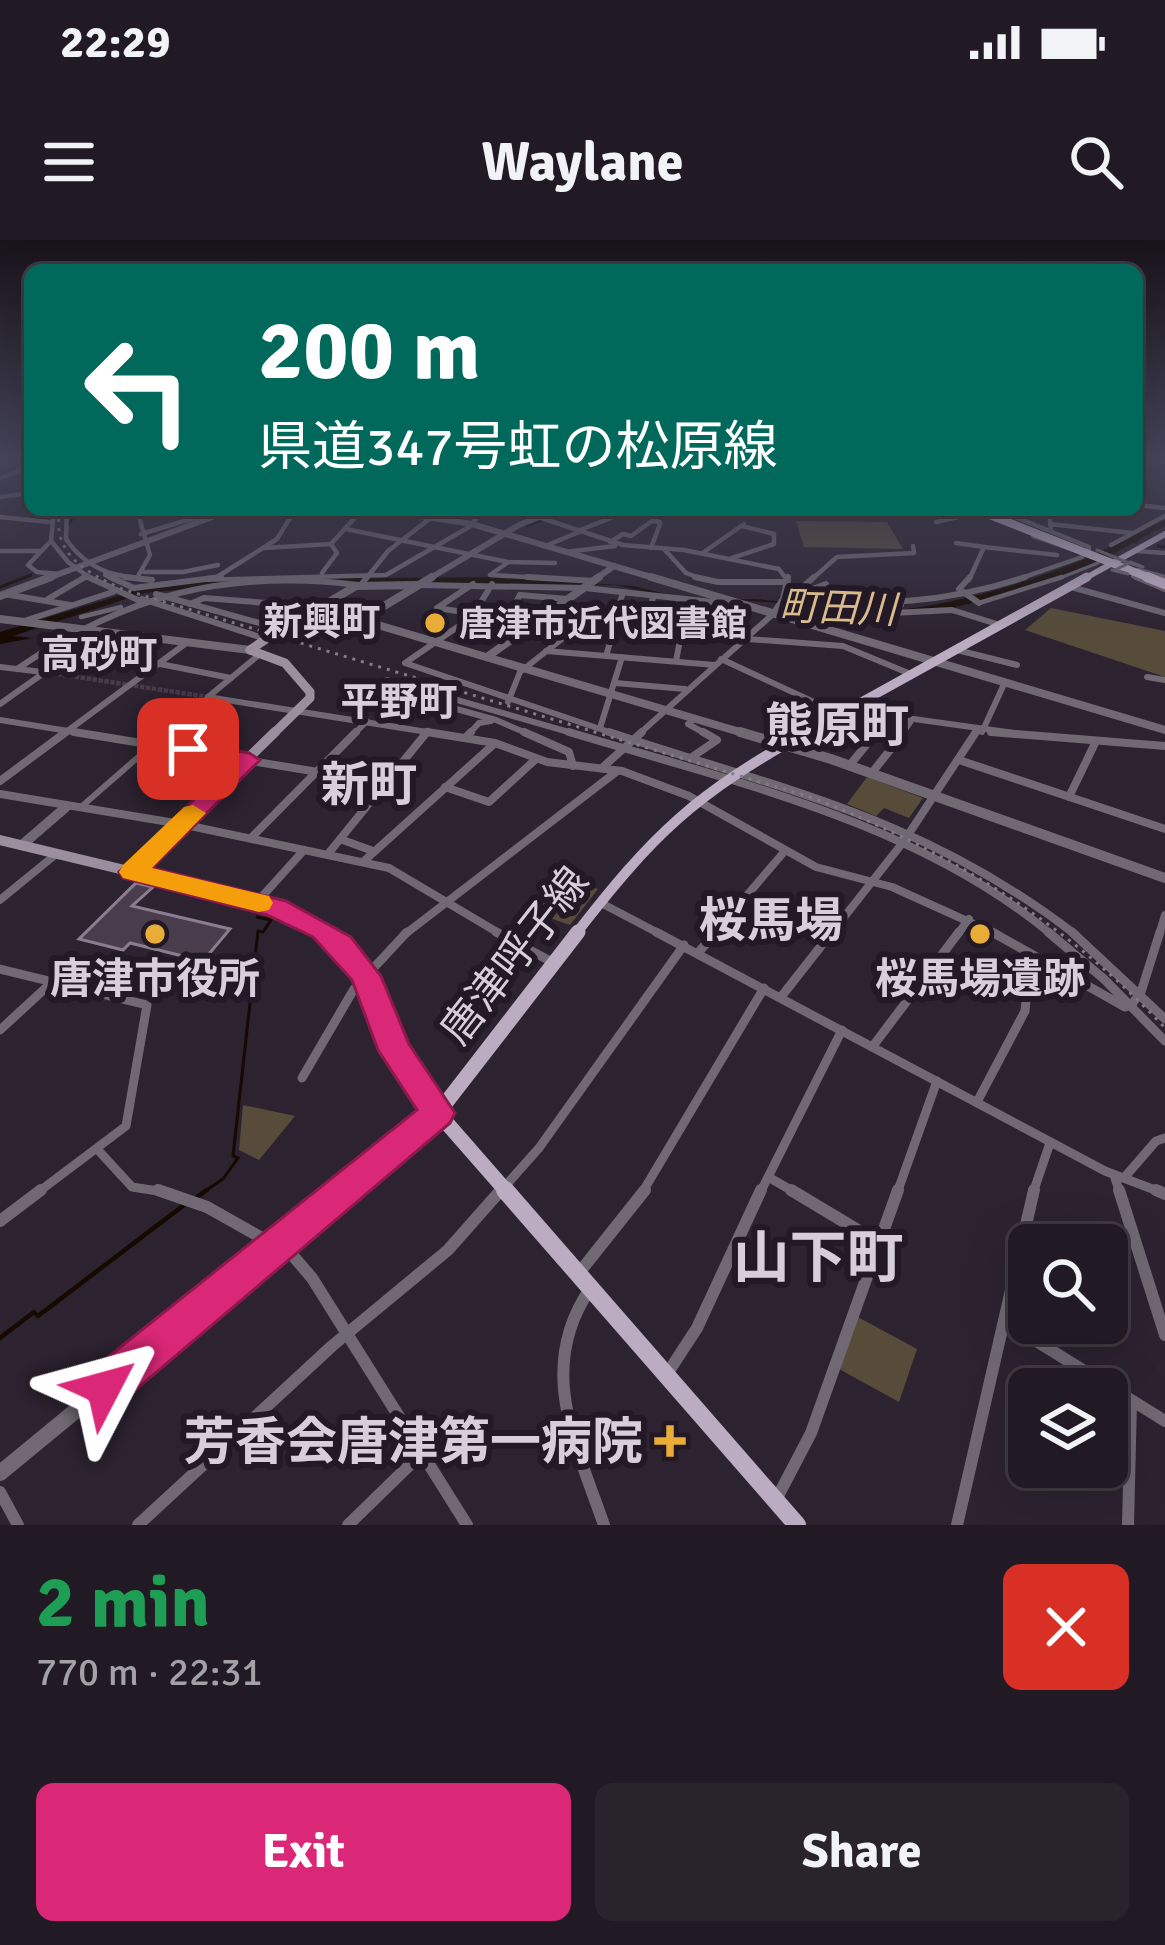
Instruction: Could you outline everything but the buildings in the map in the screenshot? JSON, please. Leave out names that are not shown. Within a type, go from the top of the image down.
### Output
[{"type":"highway","points":[[1006,518],[1051,535]]},
{"type":"highway","points":[[1017,518],[1165,583]]},
{"type":"main road","name":"唐津呼子線","points":[[438,1113],[599,902],[658,830],[693,801],[732,774],[1071,587],[1107,560],[1165,534]]},
{"type":"main road","points":[[132,872],[249,760],[310,692],[285,664],[255,651],[266,639]]},
{"type":"main road","points":[[0,840],[257,902],[323,930],[341,944],[365,976],[395,1050],[438,1113],[797,1525]]},
{"type":"street","points":[[26,518],[31,520],[28,523],[43,518]]},
{"type":"street","points":[[52,518],[51,541],[85,578],[115,592],[266,639],[360,584],[388,550],[432,518]]},
{"type":"street","points":[[70,518],[66,539],[86,564],[134,588],[216,577],[386,574],[477,518]]},
{"type":"street","points":[[136,579],[150,555],[138,518]]},
{"type":"street","points":[[2,595],[203,518]]},
{"type":"street","points":[[216,577],[281,535],[291,518]]},
{"type":"street","points":[[263,548],[331,544],[355,518]]},
{"type":"street","points":[[453,518],[743,604],[833,616],[952,610],[1005,598],[1107,560]]},
{"type":"street","points":[[790,599],[788,576],[778,569],[703,553],[623,545],[541,518],[503,533],[361,620],[524,668],[613,688],[664,710],[849,766],[1165,878]]},
{"type":"street","points":[[545,546],[612,518]]},
{"type":"street","points":[[610,542],[663,518]]},
{"type":"street","points":[[937,521],[955,518]]},
{"type":"street","points":[[1050,518],[1057,555]]},
{"type":"street","points":[[1111,545],[1156,518]]},
{"type":"street","points":[[651,548],[658,519]]},
{"type":"street","points":[[703,553],[743,525],[774,534],[774,544],[730,559]]},
{"type":"street","points":[[346,529],[508,562],[555,563]]},
{"type":"street","points":[[1051,535],[1132,533]]},
{"type":"street","points":[[51,541],[28,565],[37,572],[59,574]]},
{"type":"street","points":[[956,543],[1057,555],[1068,562]]},
{"type":"street","points":[[321,574],[338,554],[331,544]]},
{"type":"street","points":[[561,551],[623,545]]},
{"type":"street","points":[[602,769],[620,747],[836,557],[903,556],[914,553],[913,546]]},
{"type":"street","points":[[979,603],[959,589],[969,580],[984,547]]},
{"type":"street","points":[[664,549],[677,569],[702,580],[788,582]]},
{"type":"street","points":[[0,551],[40,550]]},
{"type":"street","points":[[1136,550],[1165,553]]},
{"type":"street","points":[[556,578],[555,563],[561,551]]},
{"type":"street","points":[[790,599],[902,605],[967,596],[1068,562],[1107,560]]},
{"type":"street","points":[[508,562],[490,575],[595,581]]},
{"type":"street","points":[[144,572],[183,572],[218,565]]},
{"type":"street","points":[[487,657],[614,566]]},
{"type":"street","points":[[106,575],[165,582]]},
{"type":"street","points":[[47,600],[85,578]]},
{"type":"street","points":[[154,593],[165,582]]},
{"type":"street","points":[[473,584],[437,608],[472,617],[843,646],[913,675]]},
{"type":"street","points":[[492,584],[472,617],[405,663],[732,774]]},
{"type":"street","points":[[17,669],[68,628],[154,593],[250,585],[527,584],[623,592],[687,604],[743,604]]},
{"type":"street","points":[[506,620],[527,584]]},
{"type":"street","points":[[790,599],[826,584]]},
{"type":"street","points":[[1071,587],[1165,613]]},
{"type":"street","points":[[24,622],[115,592]]},
{"type":"street","points":[[606,656],[623,592]]},
{"type":"street","points":[[807,592],[896,596],[902,605]]},
{"type":"street","points":[[154,593],[313,638]]},
{"type":"street","points":[[2,595],[71,605]]},
{"type":"street","points":[[520,596],[568,599]]},
{"type":"street","points":[[189,604],[204,598],[319,607]]},
{"type":"street","points":[[642,631],[653,598]]},
{"type":"street","points":[[676,661],[687,604]]},
{"type":"street","points":[[81,616],[122,607]]},
{"type":"street","points":[[718,636],[721,607]]},
{"type":"street","points":[[775,610],[1165,730]]},
{"type":"street","points":[[952,610],[1000,626]]},
{"type":"street","points":[[0,619],[255,651]]},
{"type":"street","points":[[466,737],[479,723],[496,720],[506,710],[524,668],[578,626]]},
{"type":"street","points":[[52,644],[231,677]]},
{"type":"street","points":[[0,781],[185,644]]},
{"type":"street","points":[[0,704],[80,648]]},
{"type":"street","points":[[957,650],[1017,665]]},
{"type":"street","points":[[81,807],[255,651]]},
{"type":"street","points":[[546,651],[718,662],[844,712],[980,732],[1165,746]]},
{"type":"street","points":[[600,728],[622,657]]},
{"type":"street","points":[[0,667],[44,672]]},
{"type":"street","points":[[1147,677],[1165,680]]},
{"type":"street","points":[[573,766],[569,752],[496,720],[377,686],[387,680],[506,710],[620,747],[835,802],[1016,892],[1141,992],[1165,1018]]},
{"type":"street","points":[[781,997],[980,732],[1005,682]]},
{"type":"street","points":[[613,688],[687,689]]},
{"type":"street","points":[[208,697],[428,730],[496,743],[573,766],[617,770],[693,801],[816,867],[872,880],[969,919],[1087,981],[1125,1007],[1141,992],[1165,915]]},
{"type":"street","points":[[690,758],[717,740],[688,724],[695,718]]},
{"type":"street","points":[[0,720],[385,783]]},
{"type":"street","points":[[251,838],[367,721]]},
{"type":"street","points":[[871,774],[911,721]]},
{"type":"street","points":[[328,854],[428,730]]},
{"type":"street","points":[[849,766],[876,733],[898,740]]},
{"type":"street","points":[[1069,797],[1096,741]]},
{"type":"street","points":[[364,861],[496,743]]},
{"type":"street","points":[[445,787],[489,802],[536,758]]},
{"type":"street","points":[[959,760],[1165,829]]},
{"type":"street","points":[[302,1078],[365,976],[412,927],[617,770]]},
{"type":"street","points":[[0,794],[181,824],[389,868],[445,905],[552,962]]},
{"type":"street","points":[[22,845],[66,807]]},
{"type":"street","points":[[906,836],[1022,912],[1132,1004],[1165,1041]]},
{"type":"street","points":[[340,839],[373,850]]},
{"type":"street","points":[[257,902],[305,849]]},
{"type":"street","points":[[698,953],[784,852]]},
{"type":"street","points":[[0,899],[56,854]]},
{"type":"street","points":[[0,886],[13,889]]},
{"type":"street","points":[[599,902],[1050,1143],[1165,1194]]},
{"type":"street","points":[[873,1046],[969,919]]},
{"type":"street","points":[[138,1525],[448,1250],[539,1148],[683,945]]},
{"type":"street","points":[[977,1102],[1024,1011],[1028,980],[1045,962]]},
{"type":"street","points":[[0,969],[147,1005],[126,1126],[0,1221]]},
{"type":"street","points":[[0,1030],[52,982]]},
{"type":"street","points":[[604,1525],[563,1394],[560,1367],[568,1326],[585,1281],[648,1186],[764,988]]},
{"type":"street","points":[[666,1376],[698,1328],[806,1095],[842,1030]]},
{"type":"street","points":[[777,1500],[811,1432],[937,1081]]},
{"type":"street","points":[[0,1473],[438,1113]]},
{"type":"street","points":[[1119,1176],[1165,1138]]},
{"type":"street","points":[[957,1525],[1030,1203],[1050,1143]]},
{"type":"street","points":[[98,1150],[132,1187],[167,1189],[202,1202],[279,1244],[312,1278],[463,1524]]},
{"type":"street","points":[[1119,1176],[1165,1335]]},
{"type":"street","points":[[770,1178],[876,1241]]},
{"type":"street","points":[[1004,1322],[1165,1421]]},
{"type":"street","points":[[1128,1525],[1132,1401]]},
{"type":"street","points":[[348,1525],[423,1452]]},
{"type":"street","points":[[0,1492],[18,1525]]},
{"type":"shaded area","points":[[796,521],[887,522],[903,549],[804,547]]},
{"type":"shaded area","points":[[1051,608],[1165,631],[1165,677],[1025,630]]},
{"type":"shaded area","points":[[867,777],[923,798],[909,818],[884,808],[876,816],[847,804]]},
{"type":"shaded area","points":[[560,875],[598,889],[570,925],[547,917],[553,909],[530,900]]},
{"type":"shaded area","points":[[243,1105],[295,1116],[259,1160],[239,1150]]},
{"type":"shaded area","points":[[856,1316],[917,1349],[899,1402],[839,1369]]},
{"type":"water","points":[[505,577],[633,586],[692,600],[754,599],[896,611],[736,600],[700,604],[615,585],[253,583],[144,593],[13,636],[33,638],[0,644],[0,632],[150,586],[220,579]]},
{"type":"waterway","points":[[69,524],[73,518]]},
{"type":"waterway","points":[[527,526],[547,518]]},
{"type":"waterway","name":"町田川","points":[[907,612],[987,597],[1040,580],[1165,522]]},
{"type":"waterway","name":"町田川","points":[[1129,541],[1136,542]]},
{"type":"waterway","points":[[1158,546],[1165,547]]},
{"type":"waterway","points":[[0,587],[31,575]]},
{"type":"waterway","points":[[202,1193],[223,1179],[238,1158],[233,1156],[258,931],[263,932],[271,920],[257,917]]},
{"type":"waterway","points":[[197,1197],[207,1190]]},
{"type":"waterway","points":[[0,1338],[34,1312],[38,1316],[184,1205]]},
{"type":"tunnel","points":[[45,672],[208,697]]},
{"type":"railway","points":[[59,518],[61,539],[74,560],[122,589],[813,798],[911,841],[1045,922],[1087,954],[1165,1028]]},
{"type":"slow traffic","points":[[193,813],[132,872],[259,903]]},
{"type":"place","name":"唐津市近代図書館","points":[[435,623]]},
{"type":"place","name":"唐津市役所","points":[[155,934]]},
{"type":"place","name":"桜馬場遺跡","points":[[980,934]]},
{"type":"place","name":"芳香会唐津第一病院","points":[[670,1441]]},
{"type":"district","name":"新興町","points":[[322,621]]},
{"type":"district","name":"高砂町","points":[[99,654]]},
{"type":"district","name":"平野町","points":[[399,701]]},
{"type":"district","name":"熊原町","points":[[837,725]]},
{"type":"district","name":"新町","points":[[369,784]]},
{"type":"district","name":"桜馬場","points":[[771,920]]},
{"type":"district","name":"山下町","points":[[818,1257]]},
{"type":"route","points":[[104,1388],[438,1113],[395,1050],[365,976],[341,944],[308,921],[276,908],[132,872],[249,760],[188,749]]}]
